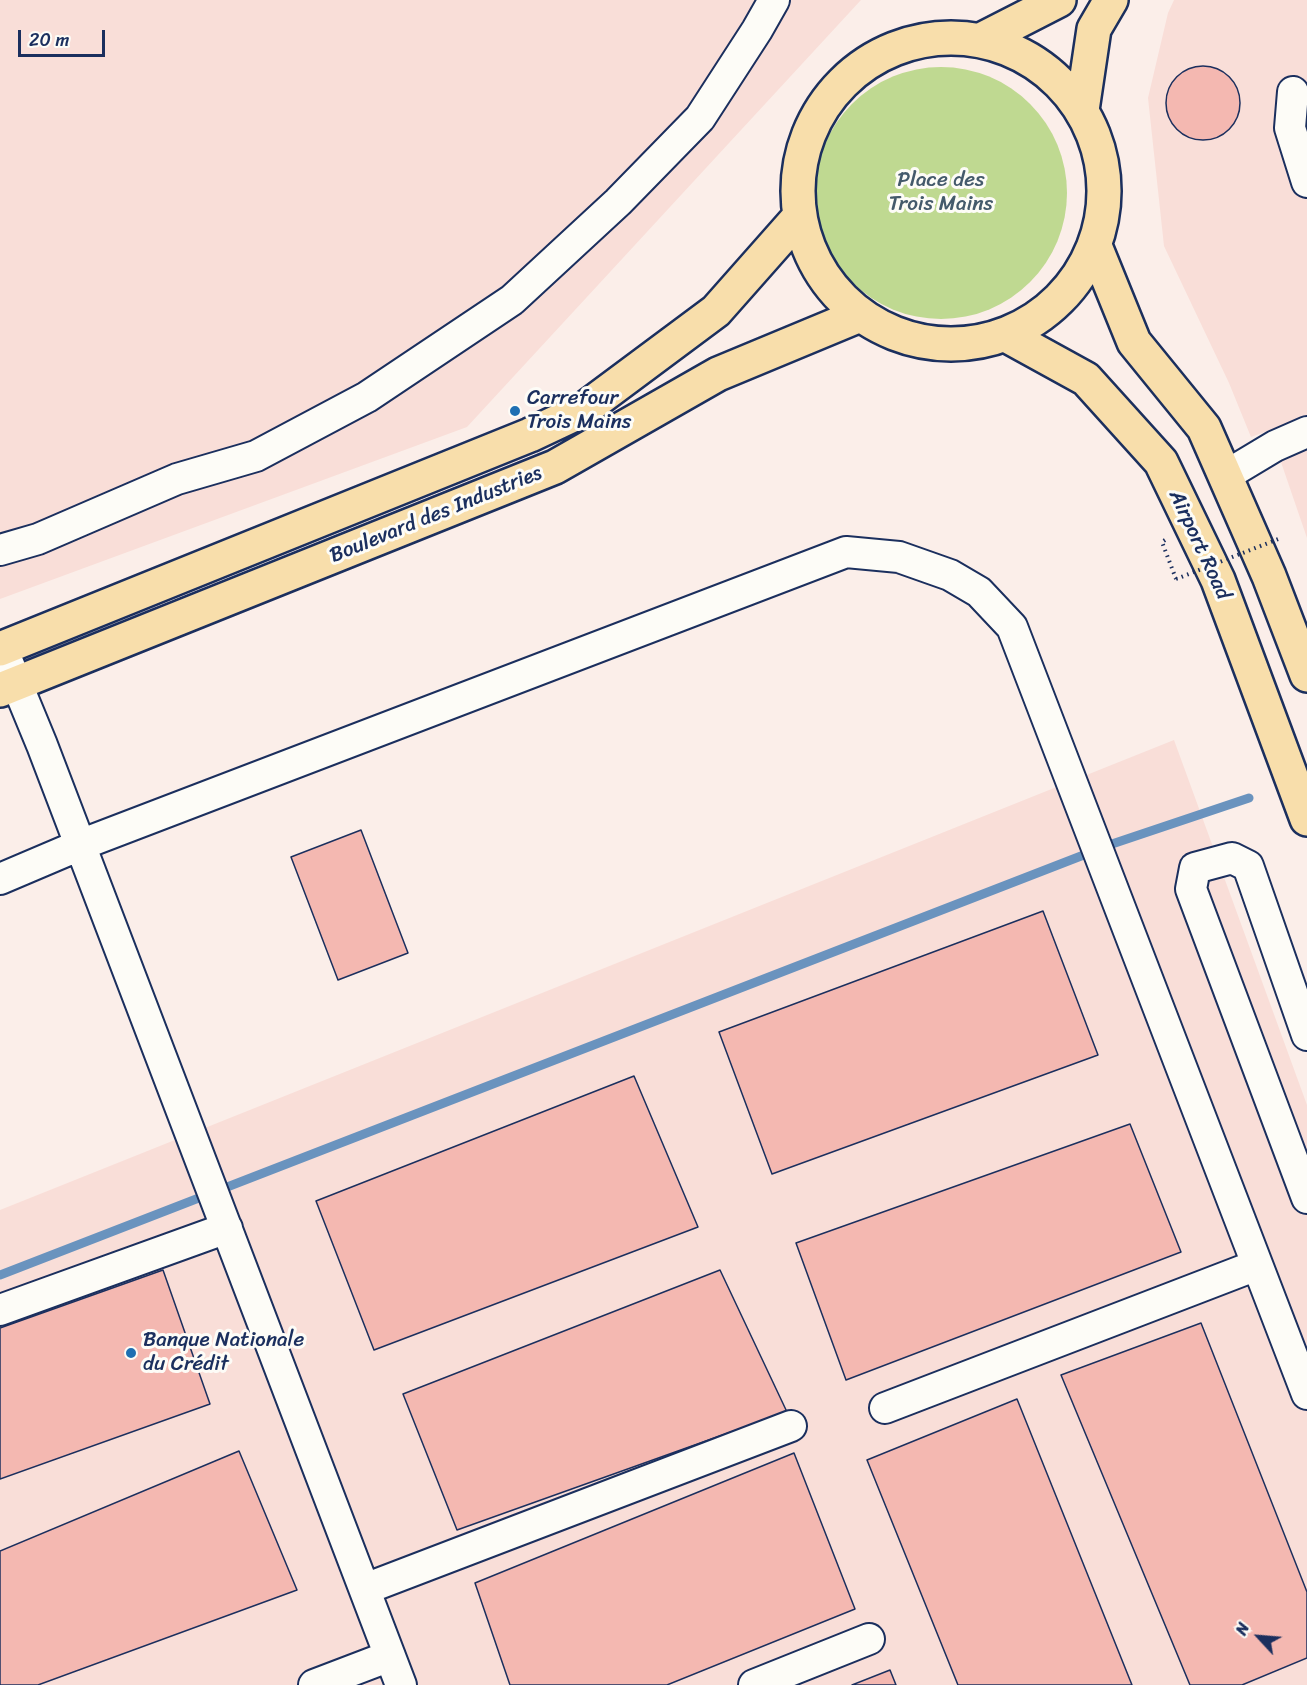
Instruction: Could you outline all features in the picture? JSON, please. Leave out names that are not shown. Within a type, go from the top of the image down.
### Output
[{"type":"main road","points":[[981,40],[1059,0]]},
{"type":"main road","points":[[1082,110],[1094,29],[1111,0]]},
{"type":"main road","points":[[932,38],[981,40],[1021,54],[1056,78],[1082,110],[1100,153],[1104,200],[1095,246],[1074,284],[1043,314],[1006,335],[956,345],[905,338],[860,315],[831,288],[811,254],[800,216],[800,167],[816,120],[845,81],[885,53],[932,38]]},
{"type":"main road","name":"Boulevard des Industries","points":[[1,649],[530,435],[583,410],[716,311],[800,216]]},
{"type":"main road","points":[[1095,246],[1134,342],[1204,428],[1269,576],[1307,675]]},
{"type":"main road","name":"Boulevard des Industries","points":[[8,687],[555,467],[718,374],[860,315]]},
{"type":"main road","name":"Airport Road","points":[[1006,335],[1086,379],[1161,462],[1218,580],[1307,819]]},
{"type":"lane","points":[[0,550],[38,539],[177,479],[256,456],[367,398],[512,300],[618,202],[700,118],[774,0]]},
{"type":"lane","points":[[1293,92],[1290,128],[1307,182]]},
{"type":"lane","points":[[1225,476],[1275,446],[1307,432]]},
{"type":"lane","points":[[0,879],[80,845],[846,552],[899,558],[950,575],[979,592],[1012,627],[1307,1394]]},
{"type":"lane","points":[[1,649],[8,687],[80,845],[401,1685]]},
{"type":"lane","points":[[1307,1035],[1248,866],[1232,858],[1195,868],[1191,889],[1307,1198]]},
{"type":"lane","points":[[0,1310],[227,1228]]},
{"type":"lane","points":[[885,1408],[1257,1265]]},
{"type":"lane","points":[[365,1589],[791,1426]]},
{"type":"lane","points":[[754,1685],[868,1639]]},
{"type":"lane","points":[[314,1685],[390,1656]]},
{"type":"path","points":[[1162,542],[1176,579],[1281,538]]},
{"type":"shaded area","points":[[0,0],[861,0],[467,427],[0,599]]},
{"type":"shaded area","points":[[1174,0],[1307,0],[1307,538],[1270,430],[1251,437],[1229,383],[1164,246],[1148,98],[1168,13]]},
{"type":"shaded area","points":[[1174,740],[1307,1105],[1307,1685],[0,1685],[0,1210]]},
{"type":"green space","name":"Place des Trois Mains","points":[[929,67],[953,67],[978,72],[1001,82],[1021,95],[1039,113],[1052,133],[1062,156],[1067,193],[1065,218],[1058,241],[1039,273],[1021,291],[1001,304],[978,314],[953,319],[929,319],[904,314],[881,304],[861,291],[843,273],[830,253],[820,230],[815,205],[815,181],[820,156],[830,133],[843,113],[861,95],[881,82],[904,72]]},
{"type":"building","points":[[1203,66],[1217,69],[1229,77],[1237,89],[1240,103],[1237,117],[1229,129],[1217,137],[1203,140],[1189,137],[1177,129],[1169,117],[1166,103],[1169,89],[1177,77],[1189,69]]},
{"type":"building","points":[[361,830],[408,953],[338,980],[291,857]]},
{"type":"building","points":[[1043,911],[1098,1055],[772,1174],[719,1032]]},
{"type":"building","points":[[634,1076],[698,1227],[374,1350],[316,1201]]},
{"type":"building","points":[[1130,1124],[1181,1252],[846,1380],[796,1243]]},
{"type":"building","points":[[163,1270],[210,1404],[0,1479],[0,1328]]},
{"type":"building","points":[[720,1270],[787,1412],[457,1530],[403,1394]]},
{"type":"building","points":[[1201,1323],[1307,1592],[1307,1658],[1242,1685],[1190,1685],[1061,1375]]},
{"type":"building","points":[[1017,1399],[1132,1685],[958,1685],[867,1460]]},
{"type":"building","points":[[239,1451],[297,1590],[38,1685],[0,1685],[0,1551]]},
{"type":"building","points":[[794,1453],[855,1609],[667,1685],[510,1685],[475,1583]]},
{"type":"building","points":[[890,1670],[896,1685],[852,1685]]},
{"type":"waterway","points":[[0,1275],[1112,844],[1249,798]]},
{"type":"place","name":"Carrefour Trois Mains","points":[[515,411]]},
{"type":"place","name":"Banque Nationale du Crédit","points":[[131,1353]]}]
